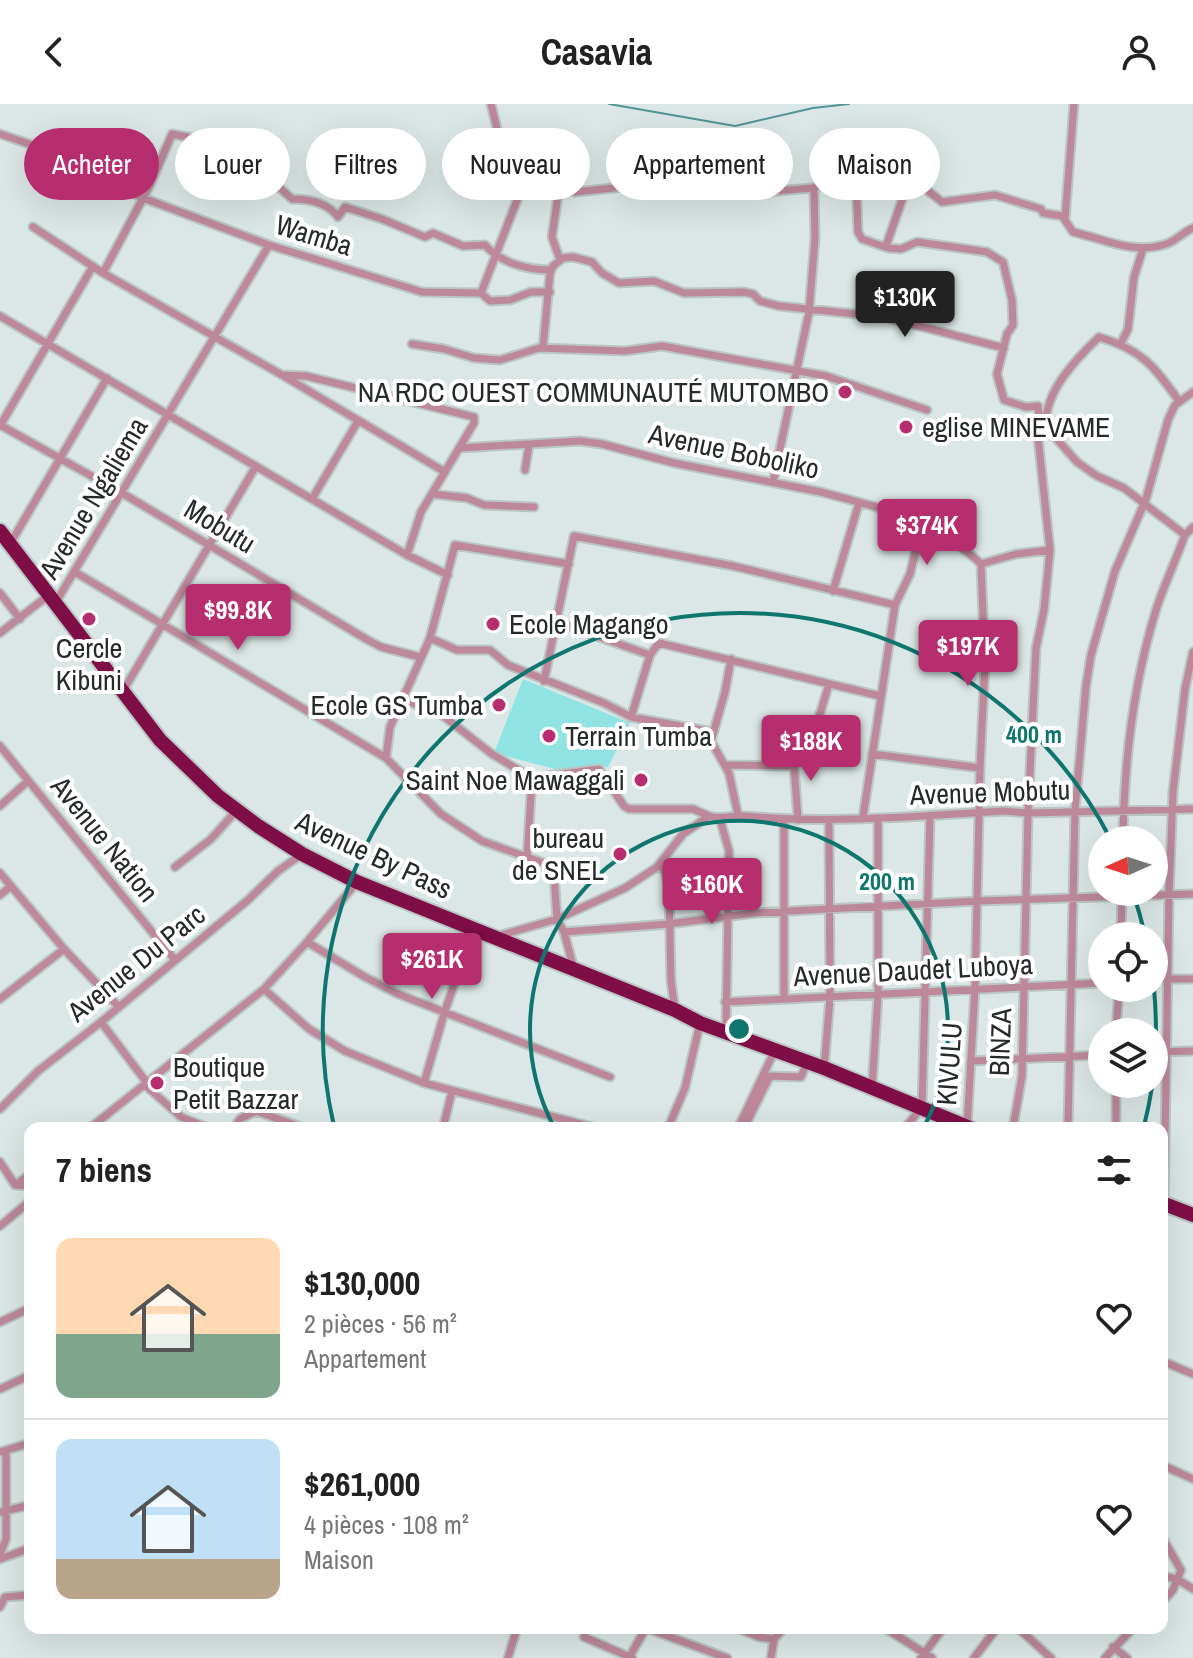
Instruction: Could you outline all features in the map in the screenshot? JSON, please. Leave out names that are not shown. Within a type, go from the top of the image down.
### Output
[{"type":"highway","name":"Avenue By Pass","points":[[3,536],[122,693],[178,759],[237,810],[302,854],[357,882],[492,938],[955,1122]]},
{"type":"highway","points":[[1168,1205],[1193,1215]]},
{"type":"street","points":[[491,104],[497,128]]},
{"type":"street","points":[[1065,219],[1074,104]]},
{"type":"street","name":"Wamba","points":[[0,134],[24,142]]},
{"type":"street","points":[[159,163],[172,134],[212,142],[253,171],[269,178],[292,199],[306,199],[331,207],[338,217],[345,207],[425,237],[433,233],[463,246],[485,245],[495,257],[526,268],[551,270]]},
{"type":"street","points":[[590,191],[611,187],[657,187],[732,193],[809,188]]},
{"type":"street","points":[[940,200],[1002,195],[1030,204],[1043,213],[1062,216],[1073,232],[1097,237],[1117,246],[1143,249],[1168,244],[1193,228]]},
{"type":"street","points":[[103,273],[142,200]]},
{"type":"street","name":"Wamba","points":[[148,200],[269,245],[422,292],[481,293],[490,301],[510,300],[531,292],[550,292]]},
{"type":"street","points":[[481,293],[517,200]]},
{"type":"street","points":[[557,200],[552,237],[560,260]]},
{"type":"street","points":[[773,482],[809,310],[815,239],[814,200]]},
{"type":"street","points":[[857,200],[860,237],[865,241],[901,249],[924,243],[987,252],[1003,262],[1012,300],[1013,325],[1007,334],[997,374],[1004,400],[1026,407],[1038,406],[1040,426],[1046,426],[1045,410],[1056,390],[1097,338],[1121,343],[1147,359],[1179,401]]},
{"type":"street","points":[[886,246],[902,200]]},
{"type":"street","points":[[33,227],[103,273],[445,472]]},
{"type":"street","name":"Avenue Ngaliema","points":[[0,633],[52,600],[75,572],[269,245]]},
{"type":"street","points":[[1121,343],[1128,329],[1134,277],[1143,249]]},
{"type":"street","points":[[543,347],[551,270],[560,260],[573,257],[592,262],[599,266],[602,273],[619,283],[654,281],[684,293],[744,292],[753,294],[760,301],[809,310],[887,317],[1004,348]]},
{"type":"street","points":[[0,426],[93,266]]},
{"type":"street","points":[[0,316],[169,414]]},
{"type":"street","points":[[412,344],[474,358],[500,360],[543,347],[625,351],[662,346],[797,370],[846,382],[927,410]]},
{"type":"street","points":[[282,375],[306,376],[468,414],[475,420],[421,512],[407,555]]},
{"type":"street","points":[[3,536],[62,459],[107,378]]},
{"type":"street","points":[[1068,1122],[1075,810],[1091,655],[1115,571],[1144,505],[1168,420],[1175,405],[1193,392]]},
{"type":"street","name":"Avenue Ngaliema","points":[[169,414],[256,466]]},
{"type":"street","points":[[312,499],[358,421]]},
{"type":"street","name":"Mobutu","points":[[0,426],[122,493],[366,639],[381,647],[420,657]]},
{"type":"street","name":"BINZA","points":[[1014,1122],[1022,1076],[1028,813],[1036,648],[1044,610],[1050,550],[1037,428],[1055,437],[1077,462],[1097,476],[1124,488],[1144,505]]},
{"type":"street","name":"Avenue Boboliko","points":[[460,448],[580,441],[773,482],[936,523],[981,564]]},
{"type":"street","points":[[525,470],[529,445]]},
{"type":"street","points":[[122,693],[256,466],[407,555],[448,575]]},
{"type":"street","points":[[433,494],[467,498],[484,505],[534,507]]},
{"type":"street","points":[[833,591],[859,503]]},
{"type":"street","points":[[1144,505],[1185,535]]},
{"type":"street","points":[[863,817],[895,605],[910,574],[923,519]]},
{"type":"street","points":[[1123,826],[1128,738],[1137,688],[1156,611],[1185,535],[1193,527]]},
{"type":"street","points":[[544,681],[574,536],[733,566],[895,605]]},
{"type":"street","points":[[386,758],[390,727],[430,638],[455,545],[569,564]]},
{"type":"street","points":[[981,564],[1016,554],[1050,550]]},
{"type":"street","name":"KIVULU","points":[[968,1122],[985,664],[981,564]]},
{"type":"street","points":[[75,572],[386,758],[441,814],[482,841],[546,864],[552,869],[557,919],[564,932],[574,969]]},
{"type":"street","points":[[0,593],[20,619]]},
{"type":"street","points":[[557,622],[650,655]]},
{"type":"street","points":[[430,638],[457,650],[490,650],[508,665],[631,717],[713,732]]},
{"type":"street","points":[[631,717],[650,655],[659,643],[880,696]]},
{"type":"street","points":[[1193,652],[1174,768],[1168,979],[1193,979]]},
{"type":"street","points":[[731,659],[711,741],[732,782],[738,815]]},
{"type":"street","points":[[798,820],[794,766],[816,727],[829,684]]},
{"type":"street","points":[[402,699],[442,715],[492,754],[532,778],[527,858]]},
{"type":"street","name":"Avenue Nation","points":[[0,746],[175,960]]},
{"type":"street","points":[[872,754],[980,768]]},
{"type":"street","points":[[725,765],[794,766]]},
{"type":"street","name":"Avenue Mobutu","points":[[532,778],[599,769],[629,809],[693,809],[720,819],[738,815],[829,820],[980,812],[1193,809]]},
{"type":"street","points":[[0,806],[28,781]]},
{"type":"street","points":[[175,867],[211,839],[237,810]]},
{"type":"street","points":[[492,938],[557,919],[625,888],[660,864],[683,834],[709,816]]},
{"type":"street","points":[[910,1122],[922,1107],[930,816]]},
{"type":"street","points":[[872,1088],[878,995],[878,818]]},
{"type":"street","points":[[720,819],[729,851],[726,1030]]},
{"type":"street","points":[[784,819],[784,999]]},
{"type":"street","points":[[824,1068],[830,998],[829,820]]},
{"type":"street","name":"Avenue Du Parc","points":[[0,1109],[38,1071],[302,854]]},
{"type":"street","points":[[660,864],[669,889],[675,1010]]},
{"type":"street","points":[[0,873],[64,949],[118,1006]]},
{"type":"street","points":[[98,1122],[264,989],[357,882]]},
{"type":"street","points":[[0,895],[11,886]]},
{"type":"street","points":[[1169,893],[1193,894]]},
{"type":"street","points":[[564,932],[669,924],[754,913],[1088,897]]},
{"type":"street","points":[[424,1083],[473,929]]},
{"type":"street","points":[[307,942],[365,977],[444,1014],[610,1077]]},
{"type":"street","points":[[0,999],[64,949]]},
{"type":"street","name":"Avenue Daudet Luboya","points":[[725,1002],[1088,984]]},
{"type":"street","points":[[264,989],[321,1038],[345,1051],[424,1083],[573,1122]]},
{"type":"street","points":[[101,1022],[146,1084],[181,1117],[193,1122]]},
{"type":"street","points":[[671,1122],[685,1088],[700,1023]]},
{"type":"street","points":[[744,1122],[775,1050]]},
{"type":"street","points":[[1168,1052],[1193,1051]]},
{"type":"street","points":[[972,1061],[1088,1055]]},
{"type":"street","points":[[744,1122],[770,1076],[801,1077],[807,1062]]},
{"type":"street","points":[[444,1122],[452,1091]]},
{"type":"street","points":[[1116,1098],[1116,1122]]},
{"type":"street","points":[[1165,1098],[1165,1122]]},
{"type":"street","points":[[239,1122],[247,1113],[256,1111],[287,1122]]},
{"type":"street","points":[[0,1162],[15,1185]]},
{"type":"street","points":[[15,1185],[24,1178]]},
{"type":"street","points":[[15,1185],[24,1186]]},
{"type":"street","points":[[0,1226],[24,1206]]},
{"type":"street","points":[[0,1322],[24,1311]]},
{"type":"street","points":[[1168,1364],[1193,1374]]},
{"type":"street","points":[[0,1389],[24,1378]]},
{"type":"street","points":[[0,1556],[6,1539],[3,1451],[24,1445]]},
{"type":"street","points":[[1168,1468],[1193,1479]]},
{"type":"street","points":[[4,1511],[24,1506]]},
{"type":"street","points":[[1168,1547],[1181,1570],[1168,1595]]},
{"type":"street","points":[[0,1556],[24,1550]]},
{"type":"street","points":[[1168,1577],[1193,1589]]},
{"type":"street","points":[[0,1607],[5,1597],[24,1595]]},
{"type":"street","points":[[508,1658],[515,1634]]},
{"type":"street","points":[[585,1634],[584,1637],[631,1657],[643,1634]]},
{"type":"street","points":[[662,1634],[727,1658]]},
{"type":"street","points":[[752,1634],[774,1639]]},
{"type":"street","points":[[771,1658],[774,1639],[779,1634]]},
{"type":"street","points":[[894,1634],[926,1656],[939,1634]]},
{"type":"street","points":[[974,1658],[992,1634]]},
{"type":"street","points":[[1025,1634],[1051,1658]]},
{"type":"street","points":[[1105,1658],[1127,1634]]},
{"type":"street","points":[[1113,1647],[1127,1658]]},
{"type":"shaded area","points":[[523,679],[630,723],[608,767],[555,769],[494,753]]},
{"type":"waterway","points":[[609,104],[735,126],[813,108],[849,104]]},
{"type":"place","name":"NA RDC OUEST COMMUNAUTÉ MUTOMBO","points":[[845,392]]},
{"type":"place","name":"eglise MINEVAME","points":[[906,427]]},
{"type":"place","name":"Cercle Kibuni","points":[[89,619]]},
{"type":"place","name":"Ecole Magango","points":[[493,624]]},
{"type":"place","name":"Ecole GS Tumba","points":[[499,705]]},
{"type":"place","name":"Terrain Tumba","points":[[549,736]]},
{"type":"place","name":"Saint Noe Mawaggali","points":[[641,780]]},
{"type":"place","name":"bureau de SNEL","points":[[620,854]]},
{"type":"place","name":"Boutique Petit Bazzar","points":[[157,1083]]}]
